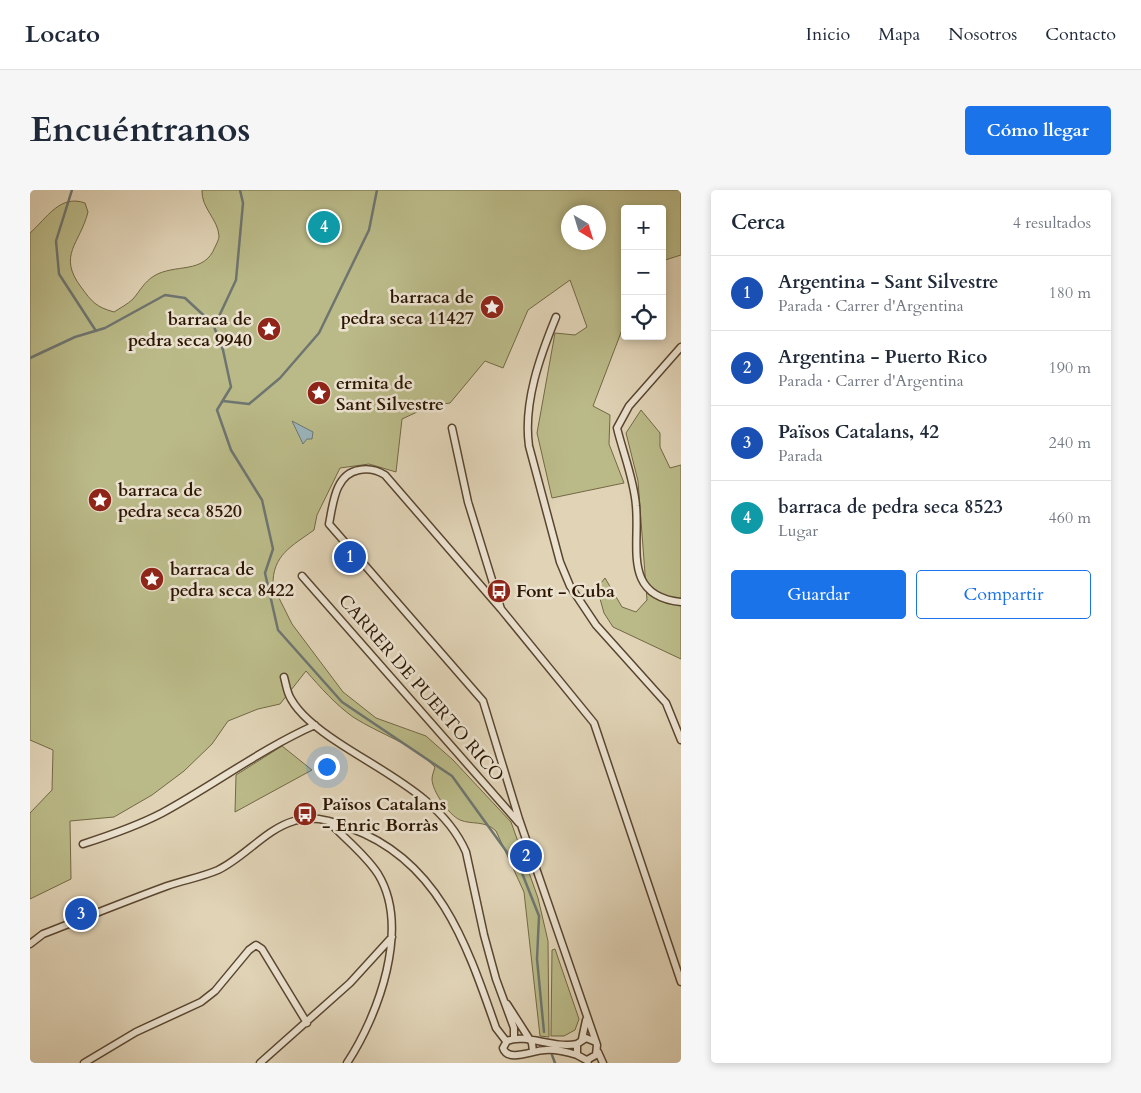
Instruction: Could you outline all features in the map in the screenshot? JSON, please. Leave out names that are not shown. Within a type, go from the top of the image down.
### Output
[{"type":"street","points":[[556,317],[541,353],[527,432],[529,446],[560,562],[578,602],[666,703],[681,740]]},
{"type":"street","points":[[681,347],[629,406],[617,428],[636,507],[636,562],[640,574],[647,587],[655,595],[663,599],[681,602]]},
{"type":"street","points":[[452,428],[468,502],[501,609]]},
{"type":"street","points":[[602,1063],[522,826],[483,701],[329,524],[337,492],[345,476],[352,471],[362,469],[380,472],[501,609],[594,723],[681,982]]},
{"type":"street","name":"CARRER DE PUERTO RICO","points":[[302,576],[522,826]]},
{"type":"street","points":[[284,677],[290,698],[315,725],[346,748],[410,789],[456,833],[466,852],[484,935],[503,999],[514,1028],[514,1039]]},
{"type":"street","points":[[84,844],[126,830],[162,813],[281,740],[315,725]]},
{"type":"street","name":"CARRER DE PUERTO RICO","points":[[497,798],[513,797]]},
{"type":"street","points":[[30,944],[43,934],[167,886],[217,870],[234,861],[277,829],[293,821],[306,819],[328,821],[368,834],[386,844],[406,858],[433,888],[455,924],[496,1028],[506,1041]]},
{"type":"street","points":[[328,821],[377,874],[384,887],[393,936],[375,1008],[361,1042],[347,1063]]},
{"type":"street","points":[[260,1063],[350,984],[393,936]]},
{"type":"street","points":[[84,1063],[136,1032],[201,1002],[214,991],[249,950],[256,945],[262,948],[307,1023]]},
{"type":"street","points":[[503,999],[534,1046],[530,1063]]},
{"type":"street","points":[[577,1055],[586,1024],[586,1011]]},
{"type":"street","points":[[506,1041],[514,1039],[567,1046],[590,1038],[596,1042]]},
{"type":"street","points":[[506,1041],[503,1048],[505,1054],[522,1060],[532,1053],[544,1050],[577,1055],[589,1062],[598,1052]]},
{"type":"green space","points":[[202,190],[681,190],[681,255],[666,260],[666,205],[621,205],[621,332],[593,406],[610,415],[609,444],[624,483],[552,498],[537,433],[555,333],[575,335],[587,327],[570,280],[528,310],[503,368],[485,361],[450,403],[430,406],[402,419],[396,472],[369,464],[340,468],[317,515],[314,530],[285,552],[276,566],[274,575],[273,586],[292,624],[343,692],[376,718],[426,736],[453,760],[511,822],[538,898],[548,941],[549,1037],[540,1036],[524,892],[496,831],[487,825],[460,820],[456,817],[446,808],[435,790],[432,779],[435,767],[406,745],[346,712],[306,671],[280,704],[258,709],[228,721],[212,744],[184,771],[152,795],[114,817],[70,821],[71,879],[30,899],[30,813],[52,790],[53,750],[30,740],[30,233],[54,209],[61,205],[76,201],[85,203],[88,212],[72,250],[71,266],[74,276],[92,300],[99,306],[114,312],[131,301],[154,276],[162,272],[196,265],[204,262],[210,256],[219,236],[216,224],[204,202]]},
{"type":"green space","points":[[641,410],[660,433],[660,447],[670,468],[681,465],[681,659],[613,627],[604,613],[597,588],[605,578],[622,607],[636,612],[647,600],[638,481],[626,433]]},
{"type":"green space","points":[[282,746],[312,770],[235,812],[236,775]]},
{"type":"green space","points":[[555,949],[579,1019],[575,1030],[564,1036],[551,1036],[552,950]]},
{"type":"water","points":[[292,421],[313,432],[312,439],[307,439],[303,444]]},
{"type":"waterway","points":[[72,190],[56,241],[59,274],[96,331]]},
{"type":"waterway","points":[[214,327],[236,280],[243,203],[240,190]]},
{"type":"waterway","points":[[223,401],[249,404],[280,378],[319,333],[369,230],[377,190]]},
{"type":"waterway","points":[[30,358],[75,337],[105,328],[165,295],[185,298],[213,324],[223,350],[231,387],[217,410],[231,450],[262,500],[273,549],[265,573],[278,630],[342,702],[452,776],[522,873],[539,916],[537,959],[544,1032]]},
{"type":"waterway","points":[[552,1055],[555,1063]]},
{"type":"place","name":"barraca de pedra seca 8523","points":[[324,227]]},
{"type":"place","name":"barraca de pedra seca 11427","points":[[492,307]]},
{"type":"place","name":"barraca de pedra seca 9940","points":[[269,329]]},
{"type":"place","name":"ermita de Sant Silvestre","points":[[319,393]]},
{"type":"place","name":"barraca de pedra seca 8520","points":[[100,500]]},
{"type":"place","name":"Argentina - Sant Silvestre","points":[[350,557]]},
{"type":"place","name":"barraca de pedra seca 8422","points":[[152,579]]},
{"type":"place","name":"Font - Cuba","points":[[499,591]]},
{"type":"place","name":"Països Catalans - Enric Borràs","points":[[305,814]]},
{"type":"place","name":"Argentina - Puerto Rico","points":[[526,856]]},
{"type":"place","name":"Països Catalans, 42","points":[[81,914]]}]
